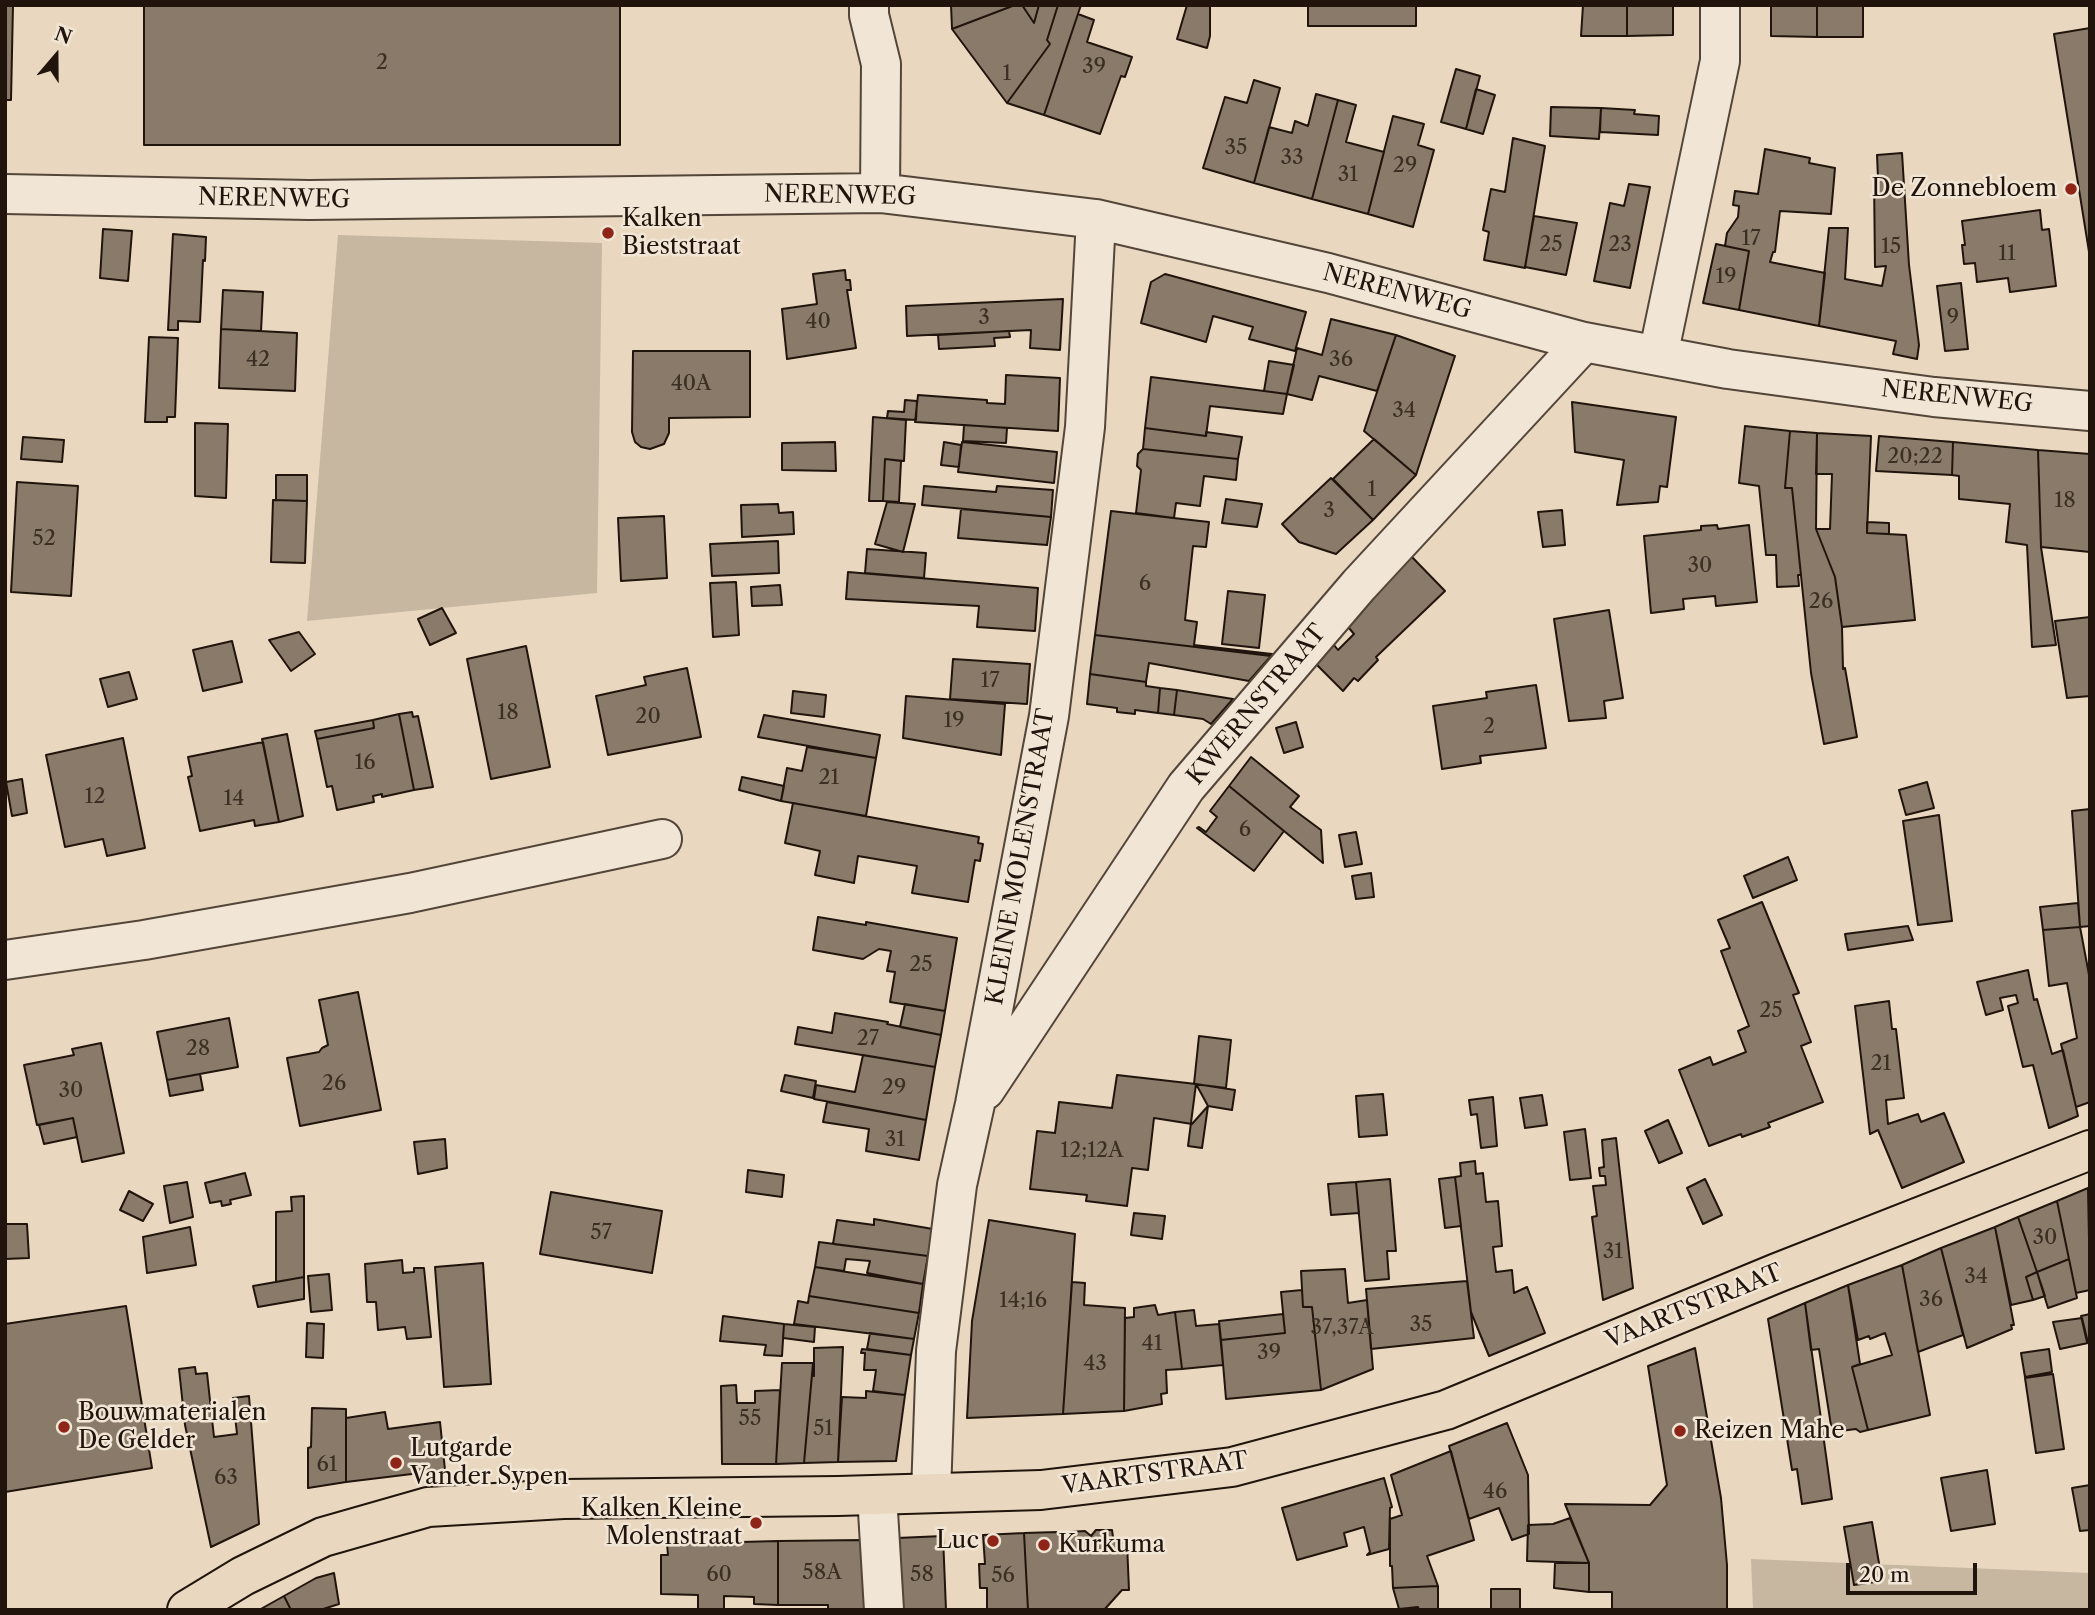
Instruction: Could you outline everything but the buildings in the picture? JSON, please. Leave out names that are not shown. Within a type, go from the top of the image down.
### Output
[{"type":"main road","name":"VAARTSTRAAT","points":[[187,1610],[243,1576],[323,1537],[428,1507],[563,1499],[1041,1490],[1232,1466],[1446,1410],[1777,1273],[2090,1150]]},
{"type":"street","points":[[869,5],[881,64],[880,193]]},
{"type":"street","points":[[1658,356],[1720,61],[1720,5]]},
{"type":"street","name":"NERENWEG","points":[[5,194],[309,200],[880,193],[1096,219],[1328,273],[1584,342],[1728,369],[1934,397],[2090,411]]},
{"type":"street","name":"KLEINE MOLENSTRAAT","points":[[931,1493],[936,1351],[957,1185],[1049,716],[1085,428],[1096,219]]},
{"type":"street","name":"KWERNSTRAAT","points":[[975,1104],[1186,787],[1359,585],[1584,342]]},
{"type":"street","points":[[5,960],[144,940],[397,895],[662,839]]},
{"type":"street","points":[[877,1494],[884,1610]]},
{"type":"shaded area","points":[[338,235],[602,243],[597,593],[307,621]]},
{"type":"shaded area","points":[[1751,1559],[2090,1573],[2090,1610],[1753,1610]]},
{"type":"place","name":"De Zonnebloem","points":[[2071,189]]},
{"type":"place","name":"Kalken Bieststraat","points":[[608,233]]},
{"type":"place","name":"Bouwmaterialen De Gelder","points":[[64,1427]]},
{"type":"place","name":"Reizen Mahe","points":[[1680,1431]]},
{"type":"place","name":"Lutgarde Vander Sypen","points":[[396,1463]]},
{"type":"place","name":"Kalken Kleine Molenstraat","points":[[756,1523]]},
{"type":"place","name":"Luc","points":[[993,1541]]},
{"type":"place","name":"Kurkuma","points":[[1044,1545]]}]
